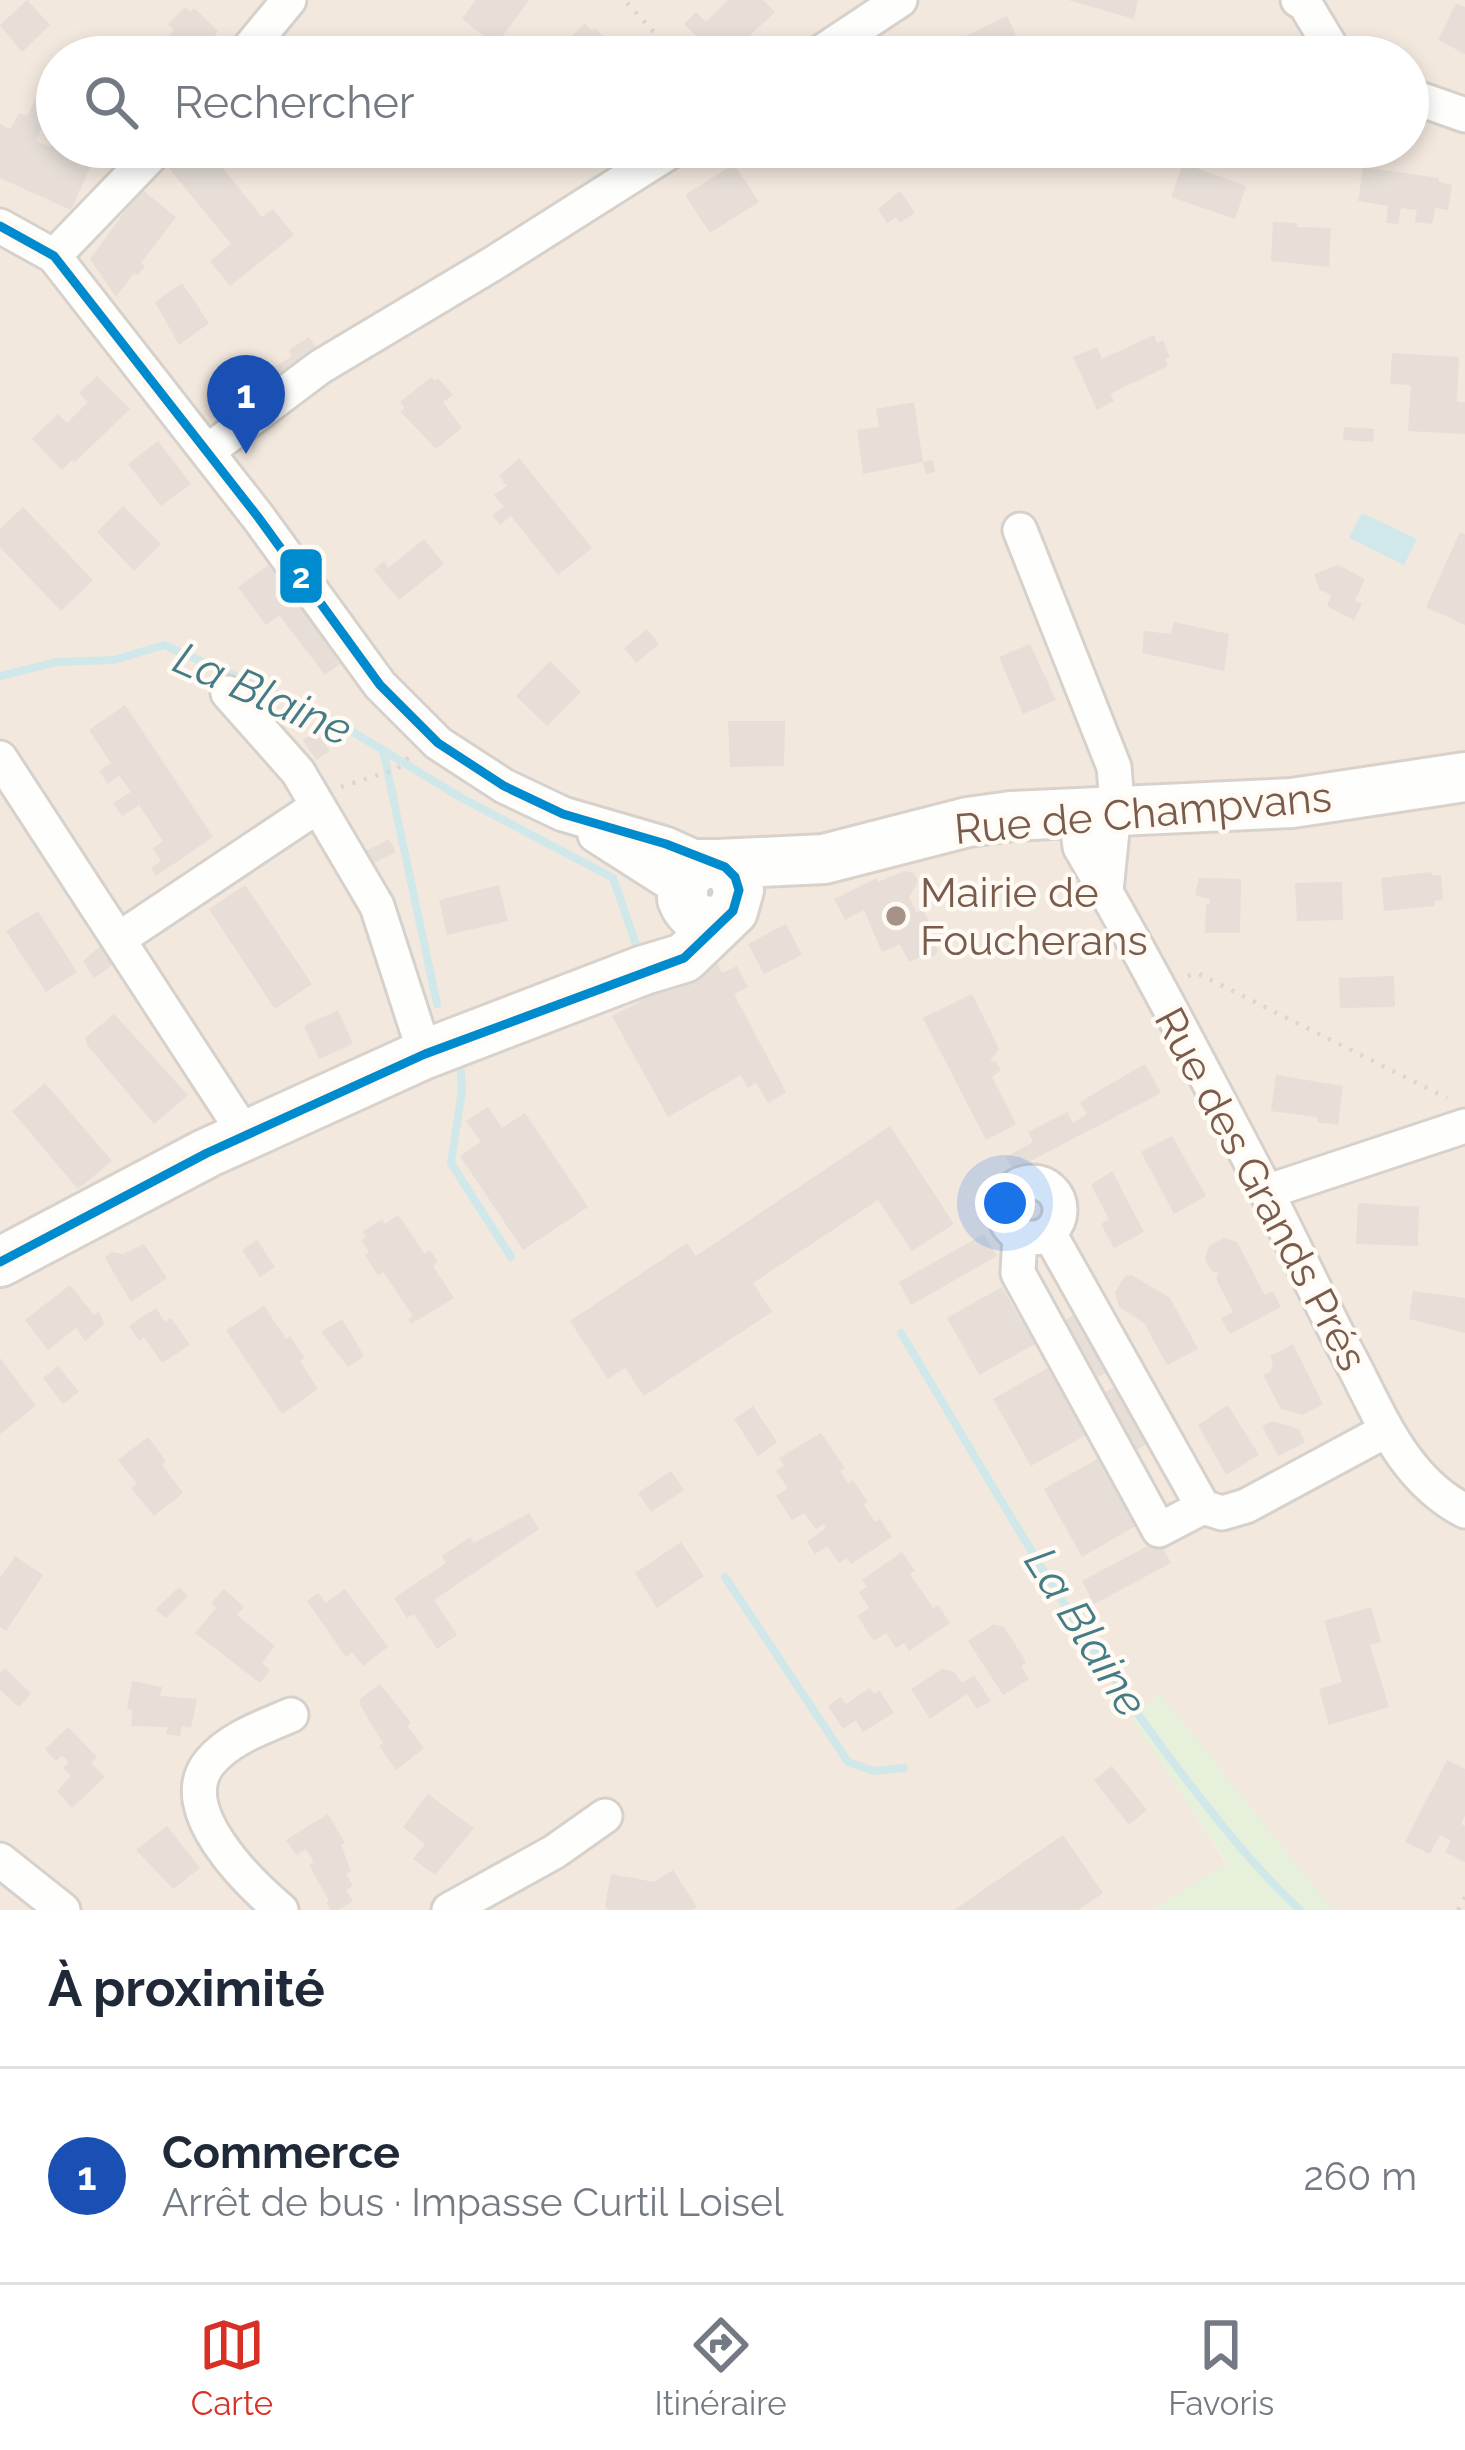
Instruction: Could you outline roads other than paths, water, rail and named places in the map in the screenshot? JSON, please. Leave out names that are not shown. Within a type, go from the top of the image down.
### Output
[{"type":"street","points":[[259,36],[289,0]]},
{"type":"street","points":[[846,36],[901,0]]},
{"type":"street","points":[[1298,0],[1324,36]]},
{"type":"street","points":[[1429,102],[1465,115]]},
{"type":"street","points":[[54,256],[139,168]]},
{"type":"street","points":[[208,452],[320,367],[643,168]]},
{"type":"street","points":[[0,226],[54,256],[208,452],[380,685],[437,743],[470,766],[574,819],[666,844],[707,891]]},
{"type":"street","points":[[1020,530],[1114,767],[1090,824],[1106,891]]},
{"type":"street","points":[[228,693],[298,772],[377,906],[424,1054]]},
{"type":"street","points":[[0,758],[245,1135]]},
{"type":"street","name":"Rue de Champvans","points":[[0,1262],[245,1135],[424,1054],[684,958],[702,945],[707,891],[968,822],[1011,816],[1090,824],[1465,777]]},
{"type":"street","points":[[118,939],[318,806]]},
{"type":"street","name":"Rue des Grands Prés","points":[[1090,824],[1106,891],[1267,1192],[1387,1430],[1420,1478],[1465,1511]]},
{"type":"street","points":[[1267,1192],[1465,1126]]},
{"type":"street","points":[[1203,1507],[1159,1530],[1018,1274],[1035,1234],[1203,1507],[1222,1513],[1246,1506],[1387,1430]]},
{"type":"street","points":[[256,1903],[201,1813],[201,1790],[207,1765],[248,1733],[291,1715]]},
{"type":"street","points":[[449,1910],[554,1852],[605,1816]]},
{"type":"street","points":[[0,1860],[63,1910]]},
{"type":"water","points":[[1362,513],[1417,539],[1404,565],[1349,538]]},
{"type":"waterway","name":"La Blaine","points":[[0,676],[57,662],[114,660],[164,645],[325,715],[460,797],[613,878],[638,950]]},
{"type":"waterway","name":"La Blaine","points":[[383,750],[437,1004]]},
{"type":"waterway","name":"La Blaine","points":[[460,1063],[462,1090],[451,1163],[511,1257]]},
{"type":"waterway","name":"La Blaine","points":[[901,1333],[1040,1564],[1151,1733],[1217,1819],[1300,1910]]},
{"type":"waterway","name":"La Blaine","points":[[725,1577],[848,1762],[874,1771],[904,1768]]},
{"type":"place","name":"Commerce","points":[[246,454]]},
{"type":"place","name":"Mairie de Foucherans","points":[[896,916]]}]
